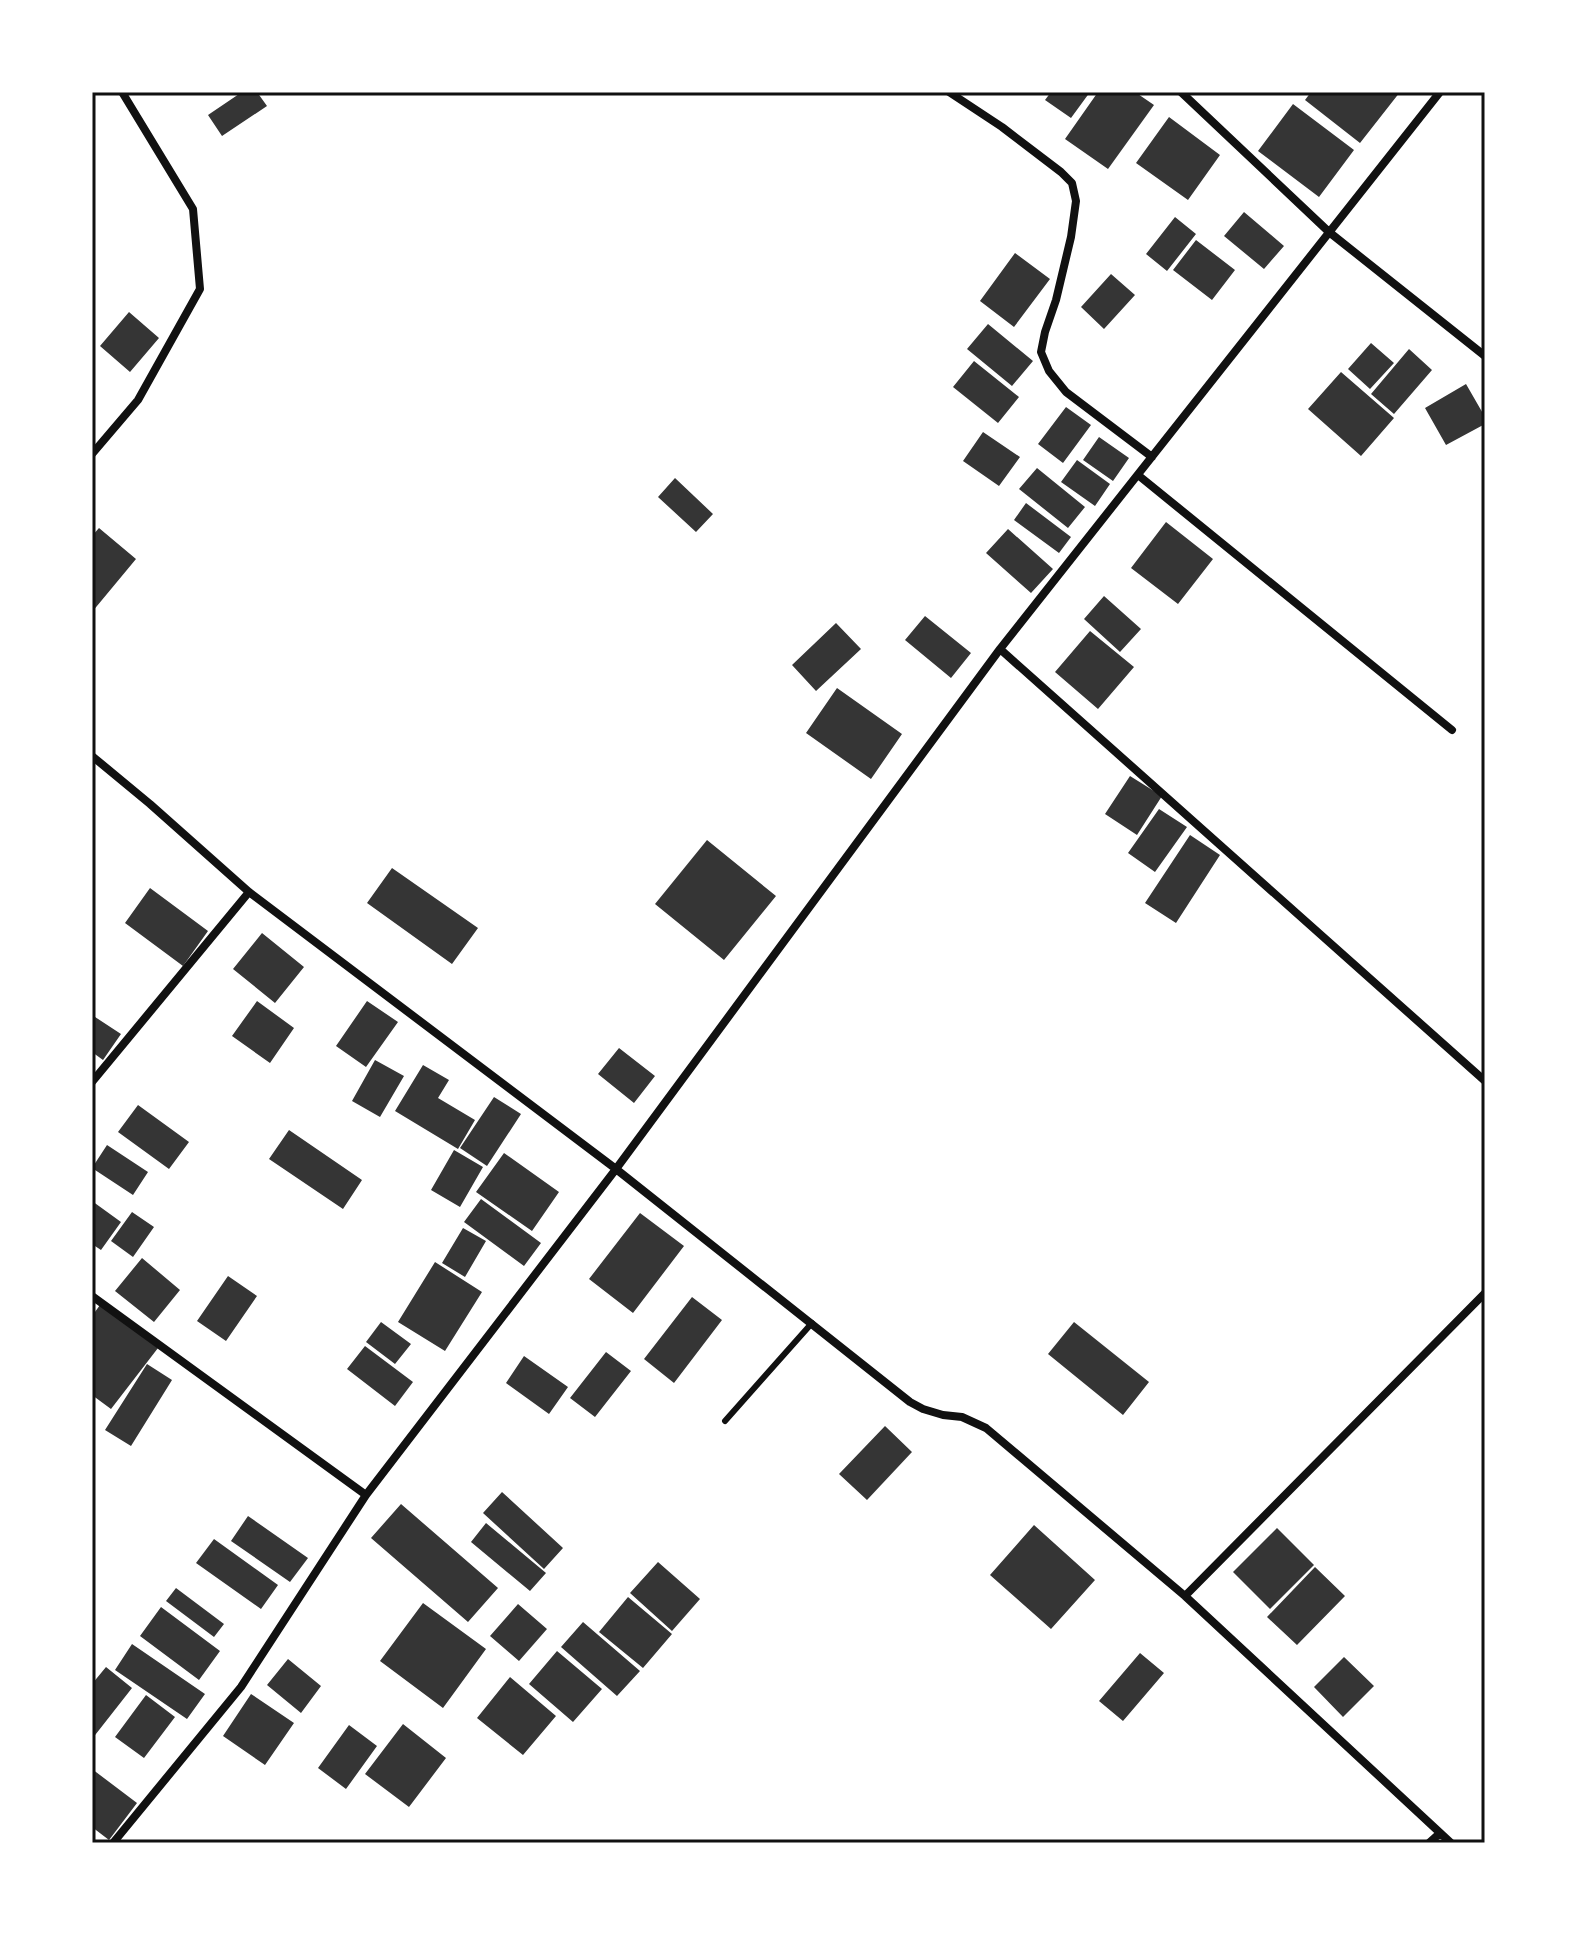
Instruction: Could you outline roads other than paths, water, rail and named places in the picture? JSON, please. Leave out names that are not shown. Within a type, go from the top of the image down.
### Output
[{"type":"street","points":[[92,454],[138,400],[200,289],[193,209],[122,92]]},
{"type":"street","points":[[949,92],[1002,127],[1072,183],[1076,201],[1071,237],[1041,352],[1049,371],[1066,392],[1152,457]]},
{"type":"street","points":[[1181,92],[1329,232],[1485,356]]},
{"type":"street","points":[[113,1843],[241,1687],[366,1495],[616,1169],[1000,649],[1440,92]]},
{"type":"street","points":[[1138,475],[1452,730]]},
{"type":"street","points":[[1000,649],[1485,1081]]},
{"type":"street","points":[[92,756],[249,892],[616,1169],[910,1402],[943,1415],[962,1417],[986,1428],[1185,1596],[1451,1843]]},
{"type":"street","points":[[92,1082],[249,892]]},
{"type":"street","points":[[1185,1596],[1485,1293]]},
{"type":"street","points":[[92,1296],[366,1495]]},
{"type":"street","points":[[1429,1843],[1439,1834]]},
{"type":"lane","points":[[725,1421],[812,1323]]}]
